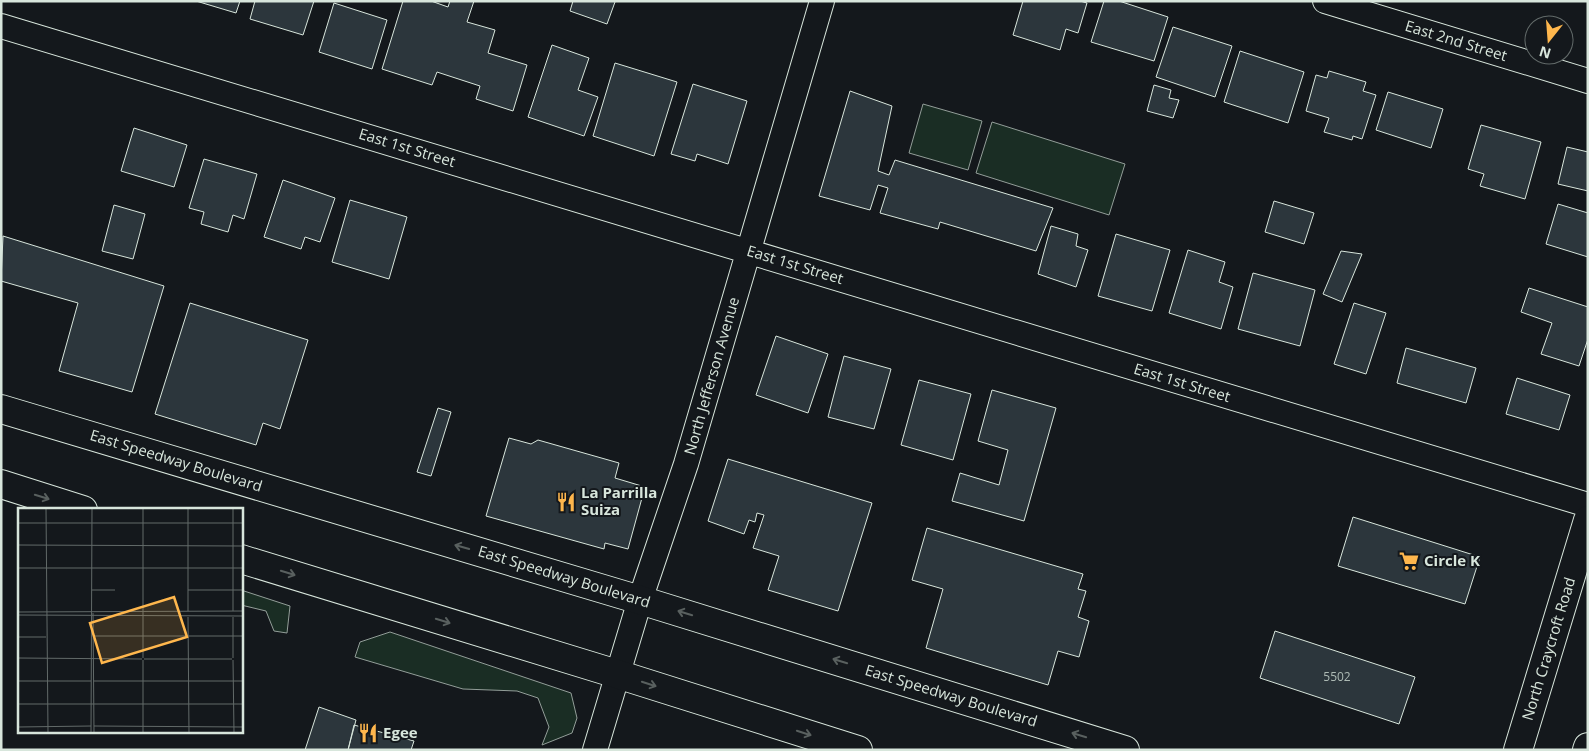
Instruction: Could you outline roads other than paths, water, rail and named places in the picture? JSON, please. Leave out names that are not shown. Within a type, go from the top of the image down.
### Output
[{"type":"main road","name":"East Speedway Boulevard","points":[[1,409],[640,600],[1125,750]]},
{"type":"main road","points":[[1,484],[77,508]]},
{"type":"main road","name":"North Craycroft Road","points":[[1518,750],[1588,520]]},
{"type":"main road","points":[[242,559],[858,750]]},
{"type":"street","name":"North Jefferson Avenue","points":[[595,750],[640,600],[686,464],[822,1]]},
{"type":"street","name":"East 2nd Street","points":[[1325,1],[1588,81]]},
{"type":"street","name":"East 1st Street","points":[[1,26],[1588,505]]},
{"type":"place","name":"La Parrilla Suiza","points":[[566,502]]},
{"type":"place","name":"Circle K","points":[[1409,561]]},
{"type":"place","name":"Egee","points":[[368,733]]}]
